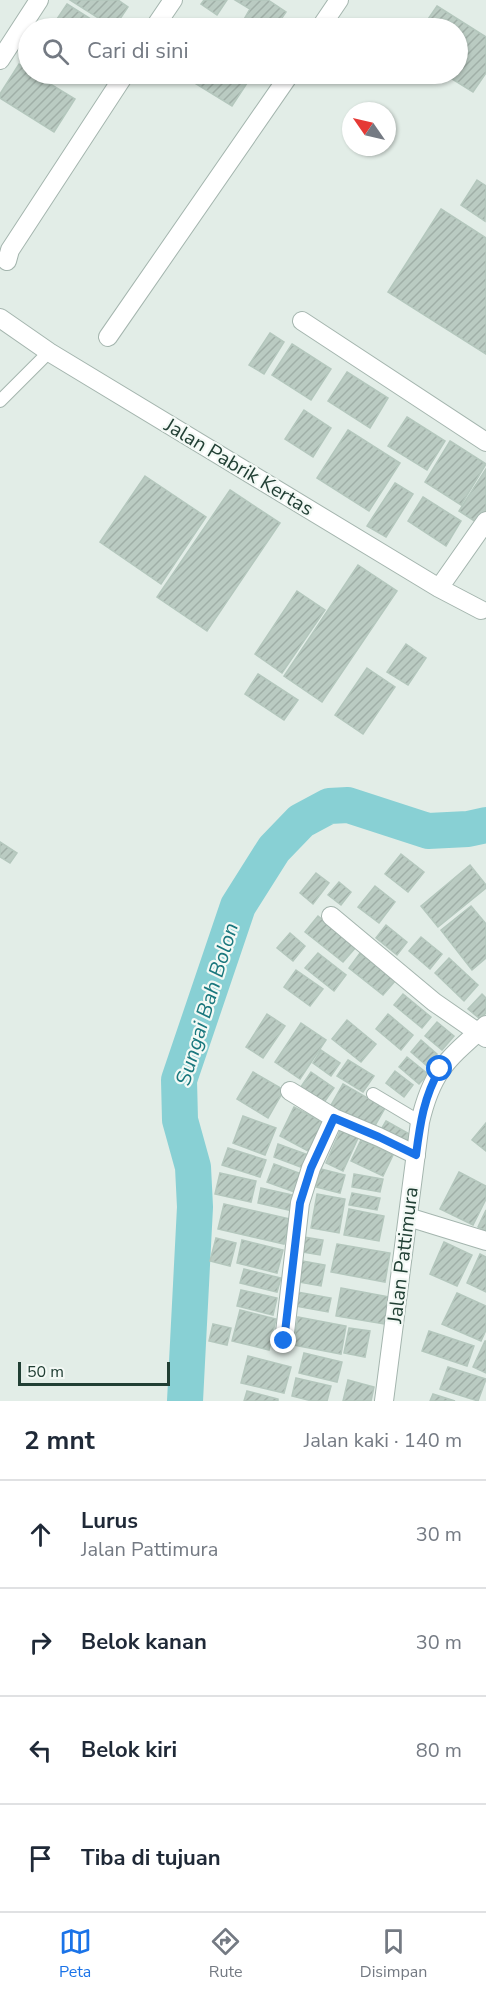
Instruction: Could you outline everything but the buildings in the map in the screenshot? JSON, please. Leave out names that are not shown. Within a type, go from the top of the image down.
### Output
[{"type":"street","points":[[27,18],[39,0]]},
{"type":"street","points":[[161,18],[173,0]]},
{"type":"street","points":[[327,18],[339,0]]},
{"type":"street","points":[[0,60],[18,32]]},
{"type":"street","points":[[6,261],[10,250],[118,84]]},
{"type":"street","points":[[108,337],[283,84]]},
{"type":"street","name":"Jalan Pabrik Kertas","points":[[0,318],[50,352],[439,588],[481,610]]},
{"type":"street","points":[[302,321],[486,442]]},
{"type":"street","points":[[439,588],[486,521]]},
{"type":"street","points":[[331,916],[434,1002],[484,1031]]},
{"type":"street","name":"Jalan Pattimura","points":[[384,1401],[420,1122],[430,1086],[440,1069],[484,1031]]},
{"type":"street","points":[[290,1091],[334,1118],[416,1155]]},
{"type":"street","points":[[284,1341],[300,1203],[311,1168],[334,1118]]},
{"type":"street","points":[[408,1217],[486,1241]]},
{"type":"lane","points":[[0,401],[50,352]]},
{"type":"lane","points":[[373,1094],[420,1122]]},
{"type":"waterway","name":"Sungai Bah Bolon","points":[[185,1401],[195,1207],[193,1167],[180,1120],[179,1080],[238,906],[274,849],[301,821],[329,806],[348,805],[428,831],[468,829],[486,825]]},
{"type":"route","points":[[284,1341],[300,1203],[311,1168],[334,1118],[416,1155],[424,1106],[430,1086],[440,1069]]}]
